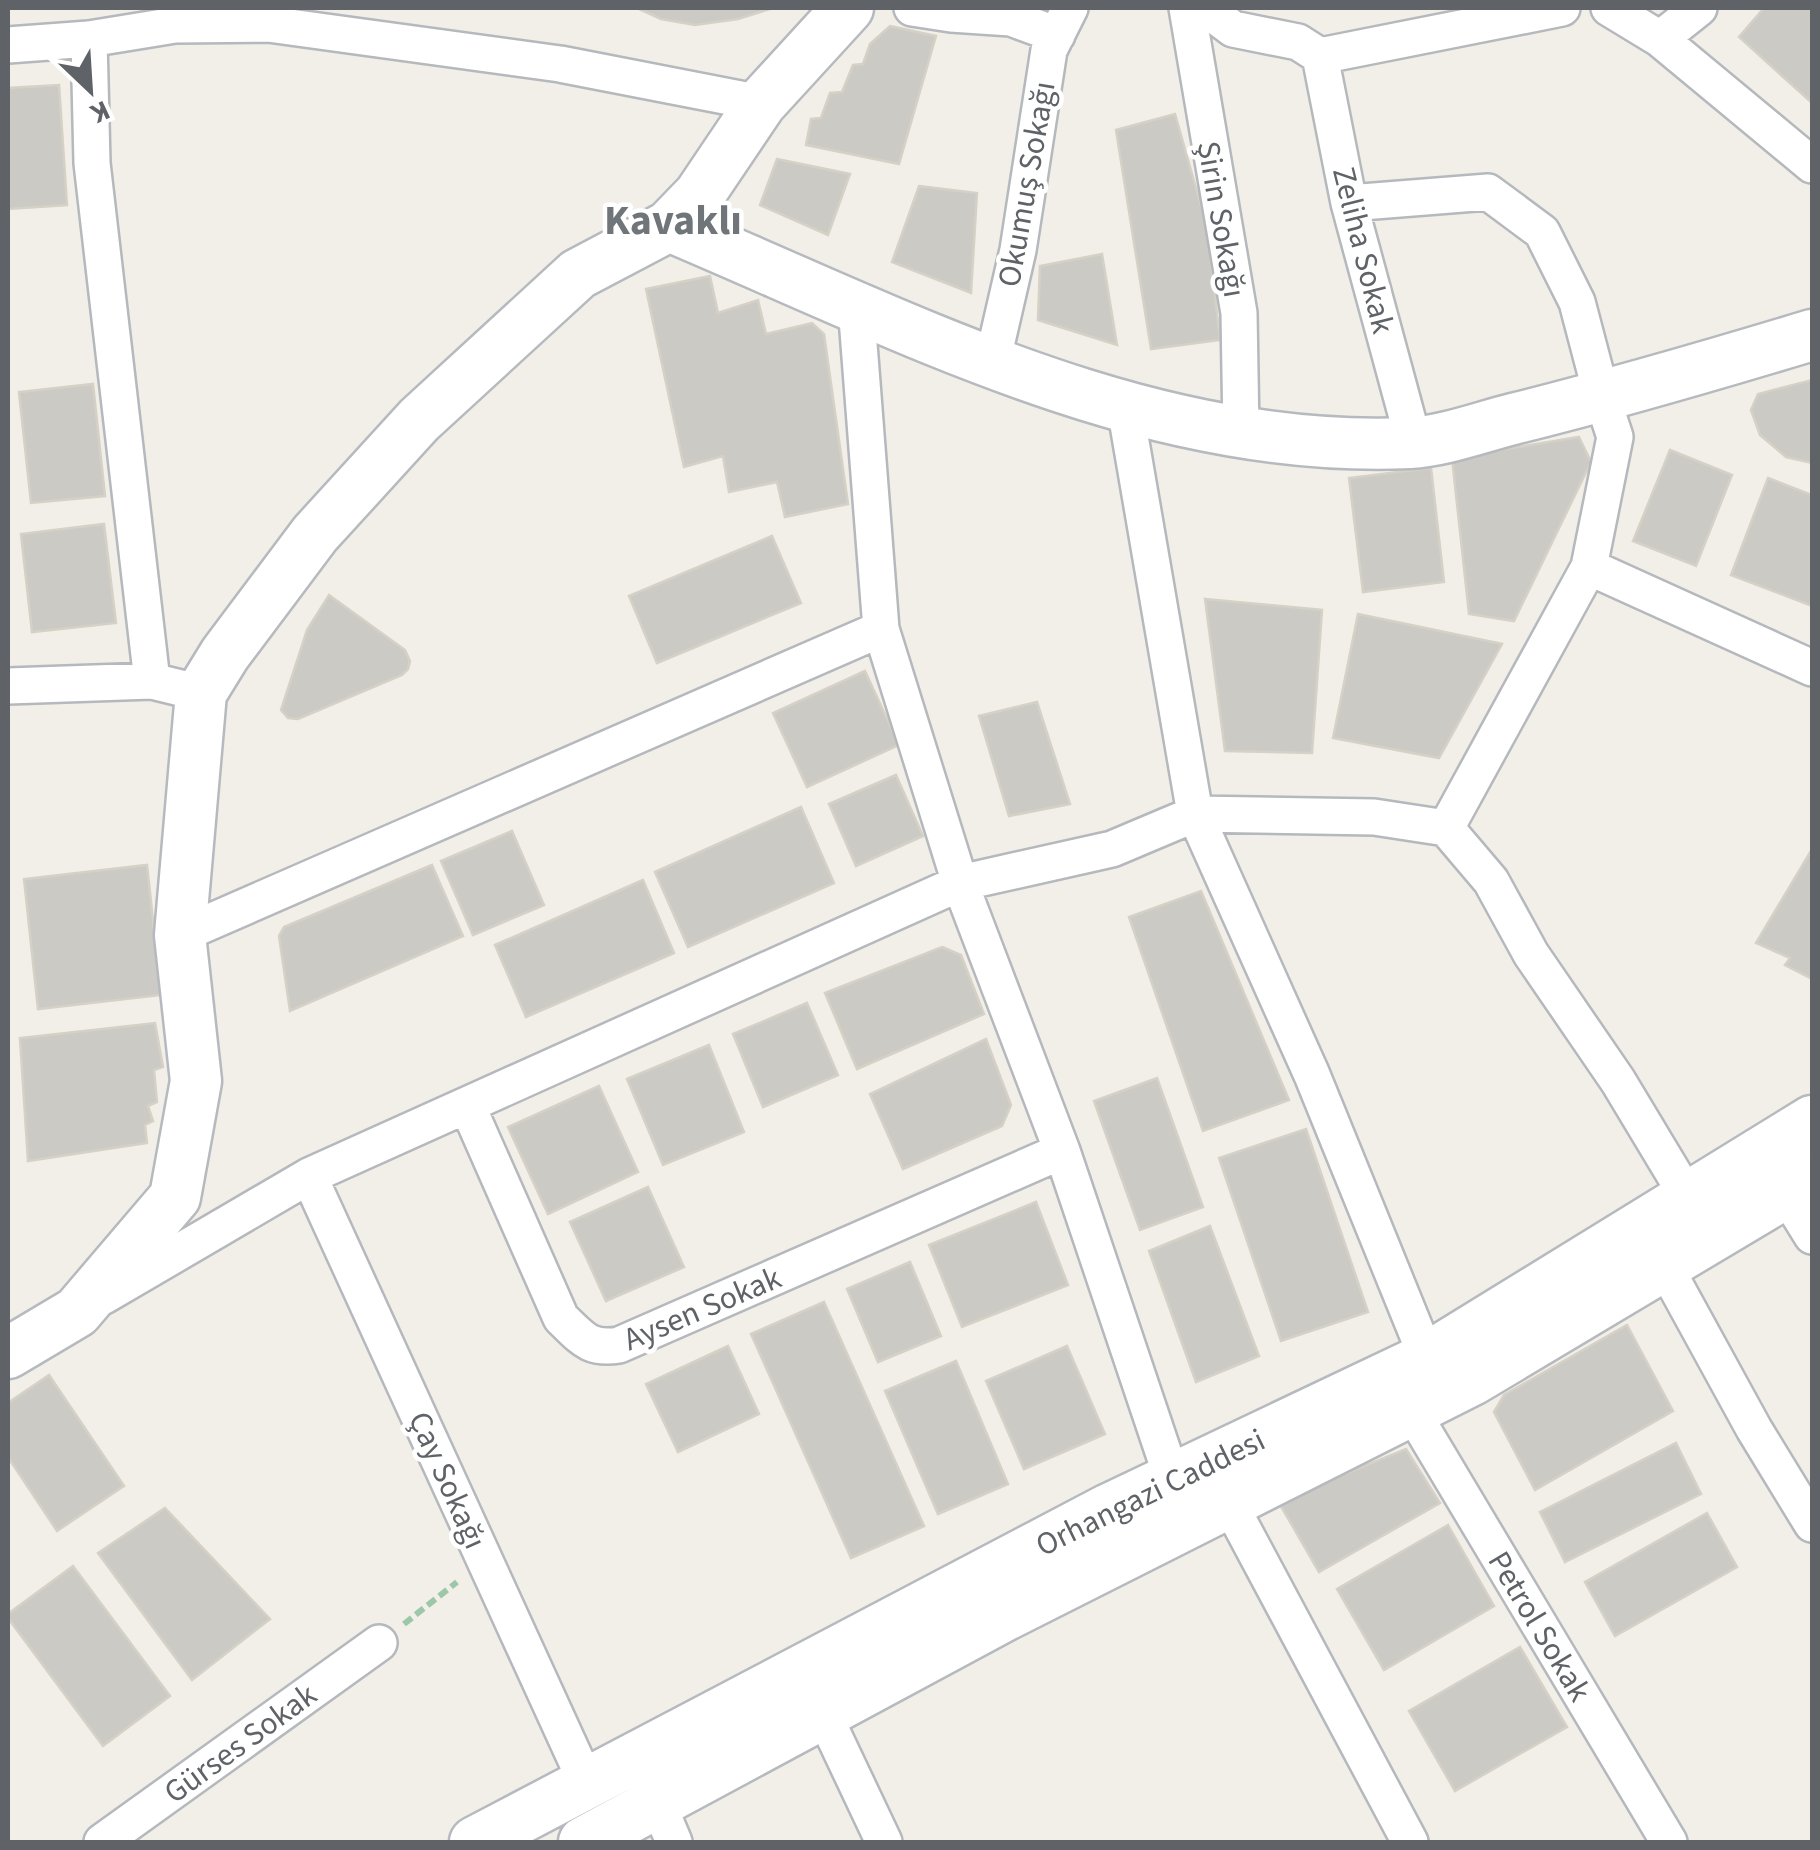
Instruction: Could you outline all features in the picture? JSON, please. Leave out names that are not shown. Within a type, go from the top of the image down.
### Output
[{"type":"street","points":[[78,1312],[175,1197],[196,1081],[180,935],[201,693],[225,654],[315,534],[420,420],[578,274],[668,226],[699,195],[760,103],[848,8]]},
{"type":"street","points":[[912,8],[1063,21]]},
{"type":"street","name":"Şirin Sokağı","points":[[1187,8],[1239,313],[1242,432]]},
{"type":"street","points":[[1205,8],[1233,28],[1305,35],[1562,8]]},
{"type":"street","points":[[1610,8],[1660,38],[1812,165]]},
{"type":"street","points":[[1660,38],[1699,8]]},
{"type":"street","name":"Okumuş Sokağı","points":[[992,363],[1018,250],[1049,50],[1063,21]]},
{"type":"street","points":[[8,45],[89,39],[175,25],[368,22],[760,103]]},
{"type":"street","name":"Zeliha Sokak","points":[[1305,35],[1414,443]]},
{"type":"street","points":[[89,39],[92,163],[152,681]]},
{"type":"street","points":[[1349,203],[1488,192],[1542,232],[1577,302],[1616,437],[1589,568],[1446,828]]},
{"type":"street","points":[[668,226],[992,363],[1125,407],[1242,432],[1317,442],[1414,443],[1602,397],[1812,335]]},
{"type":"street","points":[[856,305],[881,629],[960,883],[1062,1151],[1173,1481]]},
{"type":"street","points":[[1125,407],[1195,814],[1312,1075],[1427,1358]]},
{"type":"street","points":[[1589,568],[1812,668]]},
{"type":"street","points":[[180,935],[881,629]]},
{"type":"street","points":[[8,686],[152,681],[201,693]]},
{"type":"street","points":[[8,1353],[310,1176],[960,883],[1112,849],[1195,814],[1374,817],[1446,828],[1491,881],[1531,954],[1618,1080],[1690,1199]]},
{"type":"street","name":"Aysen Sokak","points":[[467,1105],[562,1318],[584,1340],[600,1348],[619,1345],[1062,1151]]},
{"type":"street","name":"Orhangazi Caddesi","points":[[476,1842],[1109,1509],[1427,1358],[1812,1121]]},
{"type":"street","name":"Çay Sokağı","points":[[310,1176],[587,1784]]},
{"type":"street","points":[[1799,1186],[1812,1236]]},
{"type":"street","name":"Orhangazi Caddesi","points":[[584,1842],[666,1823],[823,1713],[1228,1501],[1472,1380],[1663,1263],[1799,1186]]},
{"type":"street","points":[[1663,1263],[1754,1429],[1812,1524]]},
{"type":"street","name":"Petrol Sokak","points":[[1411,1410],[1670,1842]]},
{"type":"street","points":[[1228,1501],[1410,1842]]},
{"type":"street","name":"Gürses Sokak","points":[[102,1842],[379,1643]]},
{"type":"street","points":[[823,1713],[884,1842]]},
{"type":"path","points":[[379,1643],[484,1560]]},
{"type":"building","points":[[637,8],[773,8],[738,19],[695,25],[661,19]]},
{"type":"building","points":[[1764,8],[1812,8],[1812,103],[1739,37]]},
{"type":"building","points":[[890,26],[936,36],[899,164],[806,145],[811,119],[821,118],[830,93],[842,92],[853,65],[863,64],[870,44]]},
{"type":"building","points":[[59,85],[67,205],[8,209],[8,88]]},
{"type":"building","points":[[1175,114],[1207,227],[1220,340],[1151,349],[1116,130]]},
{"type":"building","points":[[777,159],[850,174],[828,235],[760,205]]},
{"type":"building","points":[[919,186],[977,193],[971,293],[892,262]]},
{"type":"building","points":[[1102,254],[1117,345],[1038,320],[1040,266]]},
{"type":"building","points":[[710,276],[718,313],[758,300],[766,334],[812,323],[824,334],[848,504],[785,517],[777,482],[729,492],[723,456],[684,467],[646,289]]},
{"type":"building","points":[[1812,380],[1812,463],[1786,457],[1760,435],[1751,410],[1758,394]]},
{"type":"building","points":[[93,384],[105,496],[31,503],[19,392]]},
{"type":"building","points":[[1579,437],[1591,462],[1514,621],[1469,614],[1452,458]]},
{"type":"building","points":[[1670,450],[1732,475],[1696,566],[1633,541]]},
{"type":"building","points":[[1431,468],[1444,582],[1363,592],[1349,478]]},
{"type":"building","points":[[1768,478],[1812,495],[1812,606],[1731,575]]},
{"type":"building","points":[[104,524],[116,623],[32,632],[21,534]]},
{"type":"building","points":[[772,536],[801,603],[657,663],[629,596]]},
{"type":"building","points":[[329,595],[405,650],[410,661],[408,669],[298,719],[288,718],[281,710],[307,630]]},
{"type":"building","points":[[1205,599],[1322,610],[1312,753],[1225,751]]},
{"type":"building","points":[[1358,614],[1502,644],[1439,758],[1333,738]]},
{"type":"building","points":[[865,671],[899,745],[807,787],[773,713]]},
{"type":"building","points":[[1037,702],[1070,804],[1009,816],[979,716]]},
{"type":"building","points":[[896,775],[923,836],[856,866],[829,804]]},
{"type":"building","points":[[801,807],[834,883],[688,947],[655,872]]},
{"type":"building","points":[[512,831],[544,905],[473,935],[441,861]]},
{"type":"building","points":[[1812,849],[1812,979],[1785,965],[1790,958],[1756,943]]},
{"type":"building","points":[[147,865],[161,995],[38,1009],[24,879]]},
{"type":"building","points":[[432,865],[463,936],[290,1011],[279,936],[284,927]]},
{"type":"building","points":[[643,880],[674,953],[526,1017],[495,945]]},
{"type":"building","points":[[1201,891],[1289,1100],[1203,1131],[1129,917]]},
{"type":"building","points":[[942,947],[961,955],[984,1014],[857,1069],[825,993]]},
{"type":"building","points":[[807,1003],[838,1075],[763,1107],[733,1034]]},
{"type":"building","points":[[155,1023],[163,1067],[154,1070],[157,1102],[148,1106],[153,1121],[145,1125],[147,1143],[28,1161],[20,1038]]},
{"type":"building","points":[[986,1039],[1011,1105],[1002,1126],[903,1169],[870,1094]]},
{"type":"building","points":[[709,1045],[744,1132],[663,1165],[627,1079]]},
{"type":"building","points":[[1157,1078],[1203,1207],[1140,1230],[1094,1101]]},
{"type":"building","points":[[599,1086],[638,1172],[548,1214],[508,1127]]},
{"type":"building","points":[[1306,1129],[1368,1312],[1281,1341],[1219,1158]]},
{"type":"building","points":[[648,1187],[684,1267],[606,1301],[570,1222]]},
{"type":"building","points":[[1036,1202],[1068,1285],[962,1327],[929,1245]]},
{"type":"building","points":[[1210,1226],[1259,1356],[1196,1382],[1149,1251]]},
{"type":"building","points":[[910,1262],[941,1336],[878,1362],[847,1289]]},
{"type":"building","points":[[824,1302],[924,1526],[851,1558],[751,1334]]},
{"type":"building","points":[[1627,1325],[1673,1411],[1535,1490],[1494,1412],[1504,1395]]},
{"type":"building","points":[[728,1346],[759,1414],[678,1452],[646,1384]]},
{"type":"building","points":[[1067,1346],[1105,1434],[1024,1469],[986,1381]]},
{"type":"building","points":[[956,1361],[1008,1484],[938,1514],[885,1391]]},
{"type":"building","points":[[49,1375],[124,1486],[57,1531],[8,1457],[8,1403]]},
{"type":"building","points":[[1676,1443],[1701,1494],[1565,1562],[1540,1512]]},
{"type":"building","points":[[1406,1449],[1440,1503],[1319,1572],[1278,1501]]},
{"type":"building","points":[[165,1508],[270,1619],[192,1680],[98,1553]]},
{"type":"building","points":[[1707,1513],[1737,1567],[1615,1636],[1585,1582]]},
{"type":"building","points":[[1448,1525],[1494,1606],[1384,1670],[1337,1589]]},
{"type":"building","points":[[73,1566],[170,1696],[103,1746],[8,1618],[8,1614]]},
{"type":"building","points":[[1520,1647],[1567,1727],[1455,1791],[1409,1711]]},
{"type":"district","name":"Kavaklı","points":[[673,219]]}]
